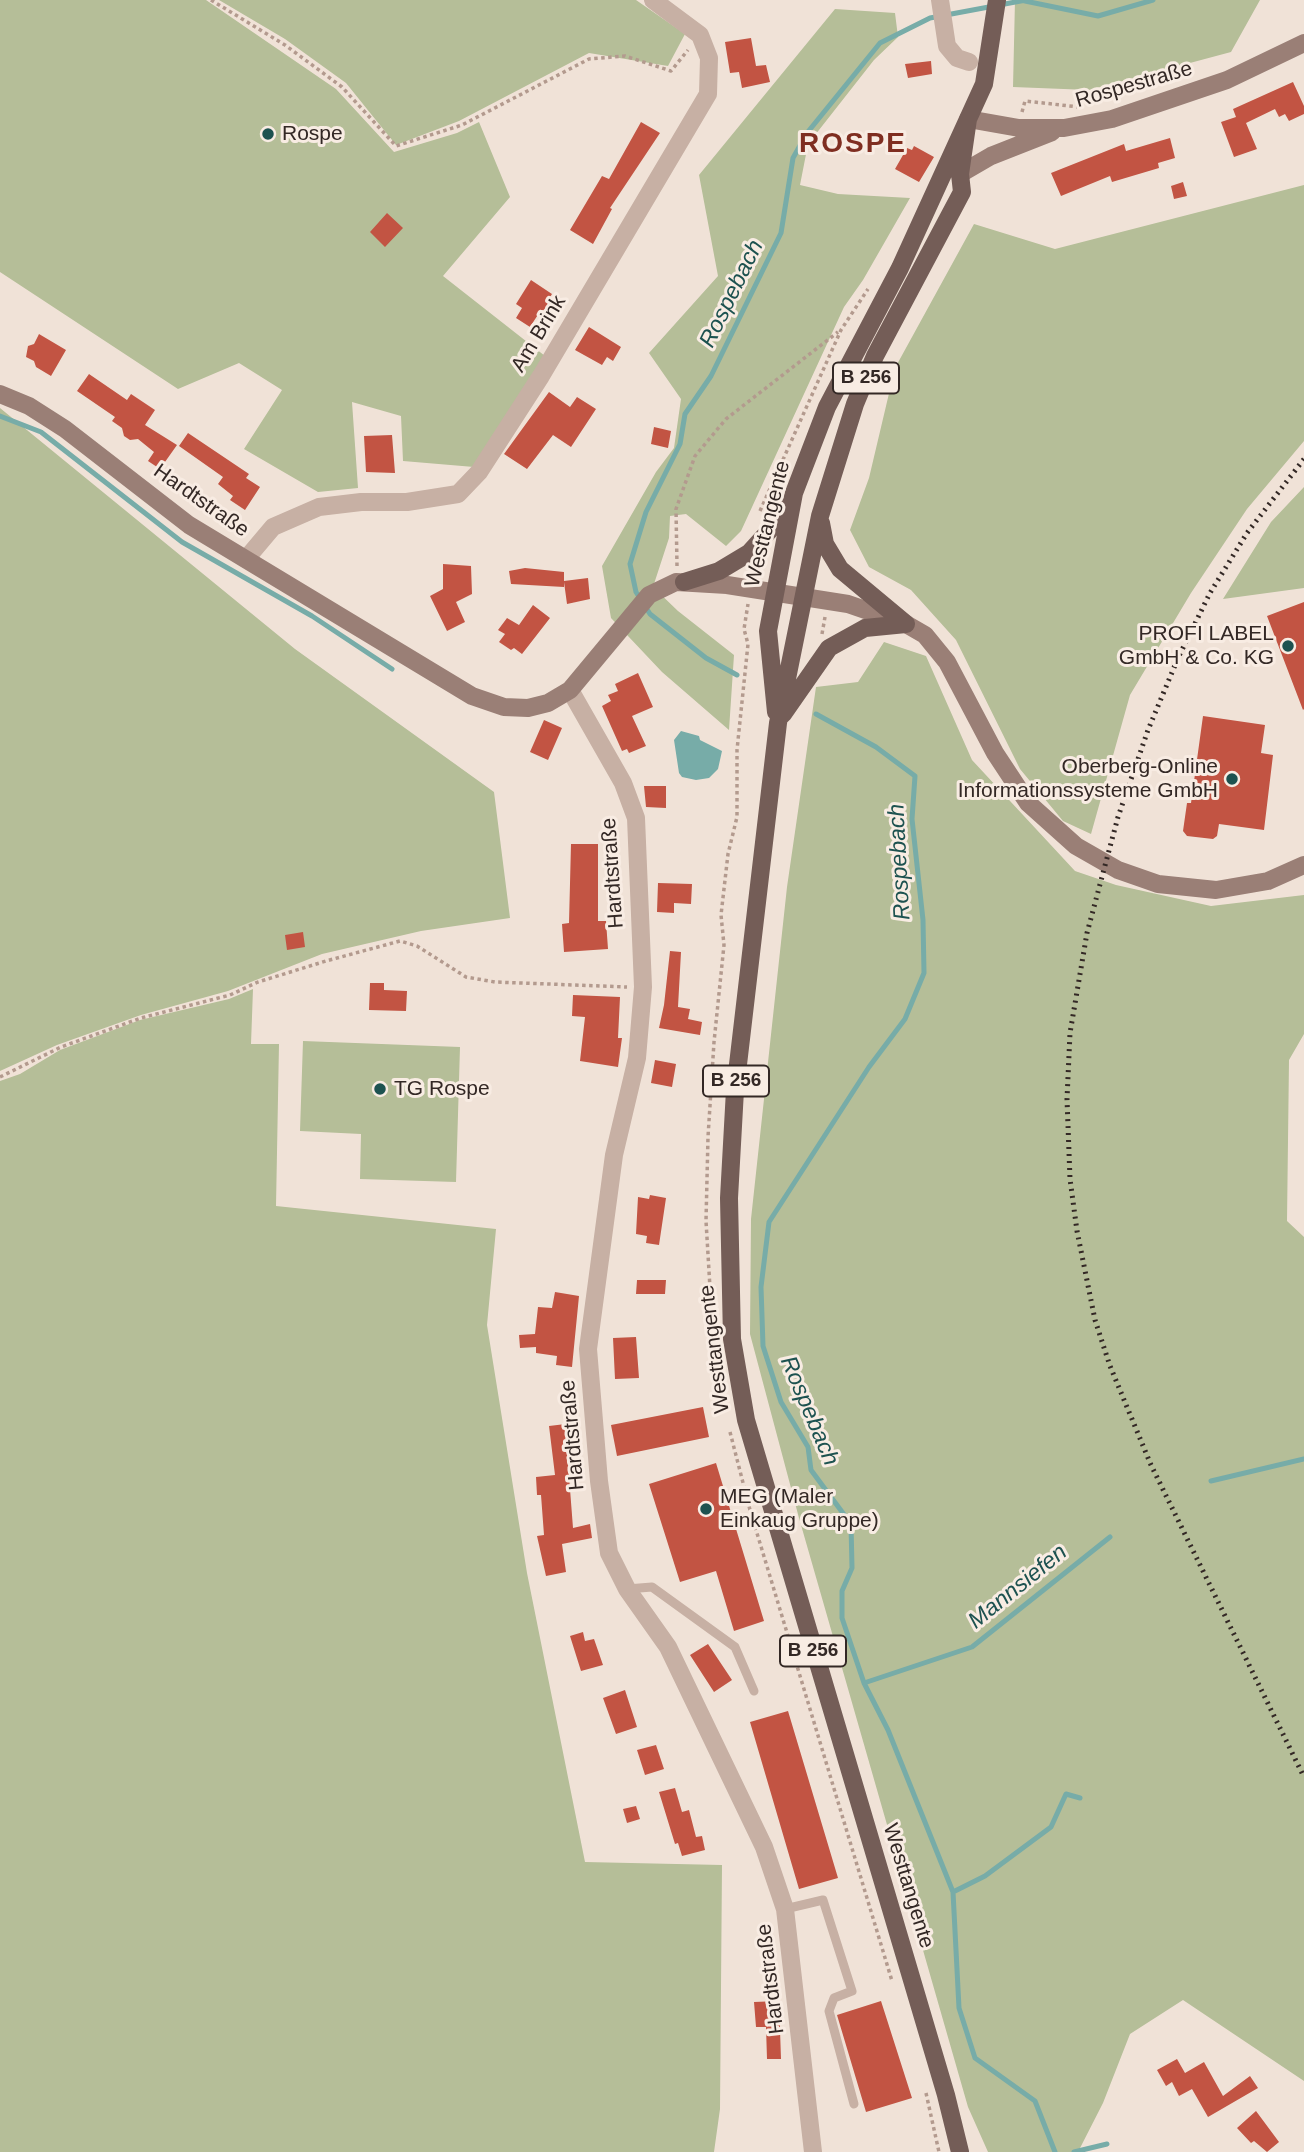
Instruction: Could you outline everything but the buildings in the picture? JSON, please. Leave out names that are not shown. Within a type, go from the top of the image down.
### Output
[{"type":"main road","name":"Westtangente","points":[[778,723],[768,657],[768,631],[794,493],[827,407],[900,268],[984,84],[996,21],[997,0]]},
{"type":"main road","name":"Westtangente","points":[[960,2152],[877,1862],[770,1510],[746,1420],[733,1339],[729,1198],[735,1090],[778,723],[820,516],[855,404],[875,356],[962,192],[960,174],[968,119]]},
{"type":"main road","name":"B 256","points":[[680,582],[719,571],[748,553],[769,531],[794,493]]},
{"type":"main road","points":[[820,516],[825,544],[839,569],[906,624]]},
{"type":"main road","name":"B 256","points":[[778,723],[829,648],[866,628],[906,624]]},
{"type":"street","points":[[653,0],[700,35]]},
{"type":"street","points":[[941,1],[947,46],[957,58],[969,62]]},
{"type":"street","name":"Am Brink","points":[[246,559],[274,527],[318,507],[361,502],[407,502],[458,494],[479,472],[541,376],[708,94],[709,58],[700,35]]},
{"type":"street","name":"Rospestraße","points":[[968,119],[1019,128],[1064,128],[1139,112],[1227,80],[1304,43]]},
{"type":"street","points":[[960,174],[991,156],[1064,128]]},
{"type":"street","name":"Hardtstraße","points":[[0,394],[30,406],[65,429],[189,525],[472,695],[504,707],[528,708],[548,703],[570,690],[649,595],[680,582]]},
{"type":"street","points":[[680,582],[751,589],[848,604],[906,624],[925,635],[947,662],[995,753],[1028,803],[1076,846],[1118,870],[1158,884],[1216,890],[1268,881],[1304,865]]},
{"type":"street","name":"Hardtstraße","points":[[570,690],[623,783],[636,818],[643,987],[637,1058],[614,1155],[588,1349],[599,1481],[609,1553],[626,1589],[668,1647],[707,1723],[764,1847],[785,1909],[813,2152]]},
{"type":"lane","points":[[626,1589],[652,1587],[735,1647],[754,1691]]},
{"type":"lane","points":[[785,1909],[823,1900],[852,1991],[834,1998],[829,2011],[854,2104]]},
{"type":"path","points":[[211,0],[285,45],[342,87],[396,146],[462,125],[589,59],[625,56],[671,71],[700,35]]},
{"type":"path","points":[[680,582],[676,509],[695,456],[726,419],[841,330],[755,522]]},
{"type":"path","points":[[713,1340],[706,1221],[708,1138],[724,945],[721,915],[728,854],[737,817],[737,750],[748,644],[744,629],[751,589]]},
{"type":"path","points":[[0,1077],[61,1047],[141,1018],[230,995],[258,982],[400,941],[417,946],[466,977],[495,982],[643,987]]},
{"type":"path","points":[[727,1422],[750,1510],[894,1988]]},
{"type":"path","points":[[924,2086],[939,2152]]},
{"type":"green space","points":[[0,0],[206,0],[336,89],[394,152],[457,133],[479,122],[510,197],[443,276],[545,356],[474,467],[403,461],[401,416],[352,402],[358,488],[318,492],[244,449],[282,390],[239,363],[178,389],[0,272]]},
{"type":"green space","points":[[219,0],[636,0],[685,34],[668,66],[589,53],[459,121],[396,145],[346,83],[285,39]]},
{"type":"green space","points":[[1015,0],[1260,0],[1231,52],[1089,90],[1013,87]]},
{"type":"green space","points":[[835,9],[895,13],[898,37],[874,60],[808,144],[800,185],[838,194],[910,198],[863,280],[844,307],[741,531],[726,546],[686,514],[670,516],[669,538],[653,587],[678,611],[734,655],[729,730],[662,672],[611,618],[602,566],[656,472],[674,448],[681,399],[649,353],[718,276],[699,175]]},
{"type":"green space","points":[[1304,185],[1304,441],[1247,509],[1191,593],[1130,695],[1091,834],[1063,821],[1020,769],[956,640],[911,590],[869,567],[850,530],[869,478],[895,368],[974,224],[1055,249]]},
{"type":"green space","points":[[0,408],[295,649],[494,792],[510,918],[421,931],[322,954],[228,991],[141,1015],[57,1045],[0,1071]]},
{"type":"green space","points":[[1304,487],[1304,588],[1223,599],[1271,522]]},
{"type":"green space","points":[[884,642],[926,656],[972,760],[1075,871],[1116,885],[1211,906],[1304,895],[1304,1034],[1289,1060],[1287,1221],[1304,1237],[1304,2081],[1183,2000],[1130,2034],[1103,2103],[1078,2152],[988,2152],[968,2107],[799,1518],[750,1334],[751,1219],[787,887],[816,687],[858,682]]},
{"type":"green space","points":[[253,989],[251,1044],[279,1044],[276,1206],[496,1229],[487,1325],[527,1573],[585,1862],[722,1865],[720,2109],[714,2152],[0,2152],[0,1081],[20,1074],[60,1050],[140,1020],[229,999]]},
{"type":"green space","name":"TG Rospe","points":[[303,1041],[460,1047],[456,1182],[360,1179],[361,1134],[300,1131]]},
{"type":"water","points":[[681,731],[699,736],[700,740],[722,751],[718,769],[709,778],[696,780],[682,777],[679,773],[674,740]]},
{"type":"waterway","name":"Rospebach","points":[[737,675],[706,658],[650,614],[636,592],[630,564],[646,512],[680,444],[685,414],[711,376],[781,233],[793,158],[807,133],[880,43],[930,18],[1026,0]]},
{"type":"waterway","points":[[1025,1],[1098,16],[1153,0]]},
{"type":"waterway","points":[[0,416],[41,432],[182,542],[312,616],[392,669]]},
{"type":"waterway","name":"Rospebach","points":[[816,714],[876,747],[915,776],[912,819],[923,920],[924,973],[905,1019],[869,1067],[769,1222],[761,1287],[763,1346],[781,1402],[808,1447],[811,1470],[851,1524],[852,1568],[842,1591],[842,1618],[864,1683],[888,1730],[953,1892],[959,2008],[975,2058],[1035,2101],[1055,2152]]},
{"type":"waterway","name":"Mannsiefen","points":[[1211,1481],[1304,1459]]},
{"type":"waterway","name":"Mannsiefen","points":[[864,1683],[972,1647],[1110,1537]]},
{"type":"waterway","points":[[953,1892],[985,1876],[1051,1827],[1066,1794],[1080,1798]]},
{"type":"waterway","points":[[1074,2152],[1107,2144]]},
{"type":"railway","points":[[1304,459],[1247,533],[1210,593],[1178,658],[1148,730],[1118,817],[1087,933],[1070,1033],[1067,1099],[1070,1179],[1077,1231],[1095,1320],[1110,1366],[1151,1465],[1304,1777]]},
{"type":"place","name":"Rospe","points":[[268,134]]},
{"type":"place","name":"PROFI LABEL GmbH & Co. KG","points":[[1288,646]]},
{"type":"place","name":"Oberberg-Online Informationssysteme GmbH","points":[[1232,779]]},
{"type":"place","name":"TG Rospe","points":[[380,1089]]},
{"type":"place","name":"MEG (Maler Einkaug Gruppe)","points":[[706,1509]]},
{"type":"district","name":"ROSPE","points":[[853,144]]}]
